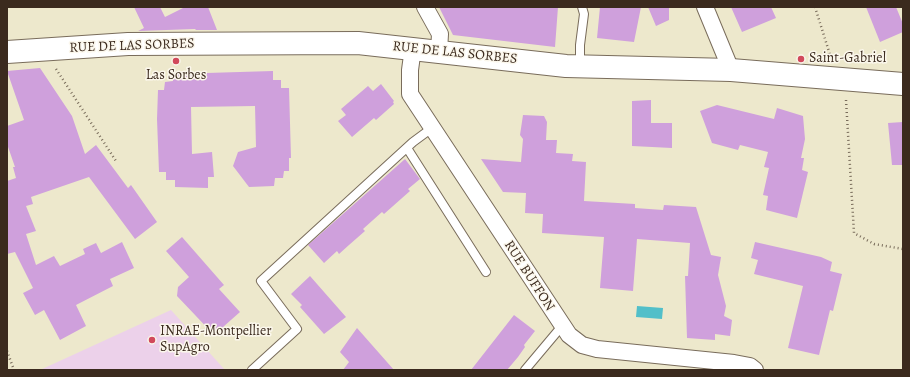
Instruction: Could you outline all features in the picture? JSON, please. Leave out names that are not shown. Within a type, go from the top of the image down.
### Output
[{"type":"street","points":[[425,7],[440,34],[439,50]]},
{"type":"street","points":[[705,7],[731,70]]},
{"type":"street","name":"RUE DE LAS SORBES","points":[[7,52],[128,44],[358,43],[439,50],[580,66],[731,70],[903,84]]},
{"type":"street","name":"RUE BUFFON","points":[[413,48],[410,70],[410,94],[569,335],[582,345],[598,349],[734,363],[750,366],[755,370]]},
{"type":"lane","points":[[580,66],[580,46],[584,14],[582,7]]},
{"type":"lane","points":[[252,370],[297,329],[261,281],[407,148],[432,128]]},
{"type":"lane","points":[[407,148],[486,272]]},
{"type":"lane","points":[[525,370],[562,326]]},
{"type":"path","points":[[815,7],[831,58],[841,78],[847,102],[854,233],[874,244],[903,249]]},
{"type":"path","points":[[55,67],[116,161]]},
{"type":"path","points":[[7,351],[14,370]]},
{"type":"shaded area","name":"INRAE-Montpellier SupAgro","points":[[171,310],[225,370],[40,370]]},
{"type":"water","points":[[637,306],[663,308],[662,319],[636,317]]},
{"type":"building","points":[[134,7],[160,7],[165,17],[185,7],[208,7],[217,30],[195,29],[138,31],[144,28]]},
{"type":"building","points":[[439,7],[558,7],[555,47],[453,35]]},
{"type":"building","points":[[600,7],[641,7],[634,42],[597,38]]},
{"type":"building","points":[[648,7],[669,7],[669,20],[656,26]]},
{"type":"building","points":[[731,7],[771,7],[776,18],[742,32]]},
{"type":"building","points":[[866,7],[896,7],[903,24],[903,32],[880,42]]},
{"type":"building","points":[[40,68],[72,116],[85,154],[96,145],[128,188],[131,185],[157,222],[135,239],[89,177],[31,197],[33,204],[26,206],[36,231],[26,234],[36,265],[54,256],[60,266],[85,254],[83,249],[96,243],[101,253],[122,242],[134,268],[110,279],[113,286],[76,305],[86,326],[60,340],[44,310],[35,315],[23,293],[33,288],[15,252],[7,254],[7,181],[16,178],[13,167],[15,167],[7,144],[7,126],[24,120],[7,71]]},
{"type":"building","points":[[273,71],[273,80],[281,80],[281,88],[289,88],[291,158],[289,158],[289,171],[284,171],[283,178],[275,178],[274,186],[249,187],[233,166],[238,152],[256,147],[255,106],[191,107],[192,154],[212,152],[214,177],[208,177],[208,188],[175,187],[175,180],[166,180],[166,172],[159,172],[157,119],[158,90],[164,90],[165,82],[173,81],[173,74]]},
{"type":"building","points":[[381,84],[394,101],[394,104],[376,120],[374,118],[352,137],[338,121],[346,115],[341,109],[368,86],[373,91]]},
{"type":"building","points":[[651,100],[651,123],[672,123],[672,148],[632,146],[632,101]]},
{"type":"building","points":[[717,105],[774,119],[777,108],[803,116],[805,139],[801,158],[804,158],[802,170],[808,172],[797,218],[766,210],[768,196],[763,195],[769,168],[764,167],[768,152],[740,145],[738,150],[712,143],[700,111]]},
{"type":"building","points":[[523,115],[544,116],[547,122],[546,140],[557,140],[556,153],[573,154],[572,161],[586,162],[584,201],[635,204],[635,208],[663,210],[664,205],[696,207],[711,255],[721,257],[718,275],[726,306],[724,316],[732,320],[730,336],[715,334],[715,340],[687,338],[685,276],[688,276],[690,243],[637,239],[633,291],[600,288],[604,237],[542,233],[543,214],[525,213],[526,193],[503,192],[481,159],[521,162],[523,139],[520,135]]},
{"type":"building","points":[[903,122],[903,165],[892,165],[888,123]]},
{"type":"building","points":[[405,159],[420,179],[408,189],[410,191],[384,214],[382,212],[363,229],[365,231],[339,254],[337,251],[324,263],[308,245]]},
{"type":"building","points":[[182,237],[224,285],[219,289],[240,312],[214,335],[177,296],[178,287],[189,277],[166,251]]},
{"type":"building","points":[[755,242],[821,257],[832,262],[830,271],[842,274],[833,311],[830,310],[819,355],[788,348],[803,286],[754,274],[758,260],[751,258]]},
{"type":"building","points":[[310,276],[346,317],[324,334],[300,307],[302,305],[291,294]]},
{"type":"building","points":[[514,315],[535,331],[524,345],[525,347],[518,357],[507,370],[471,370]]},
{"type":"building","points":[[357,328],[394,370],[343,370],[349,362],[340,352]]},
{"type":"place","name":"Saint-Gabriel","points":[[801,59]]},
{"type":"place","name":"Las Sorbes","points":[[176,61]]},
{"type":"place","name":"INRAE-Montpellier SupAgro","points":[[152,340]]}]
